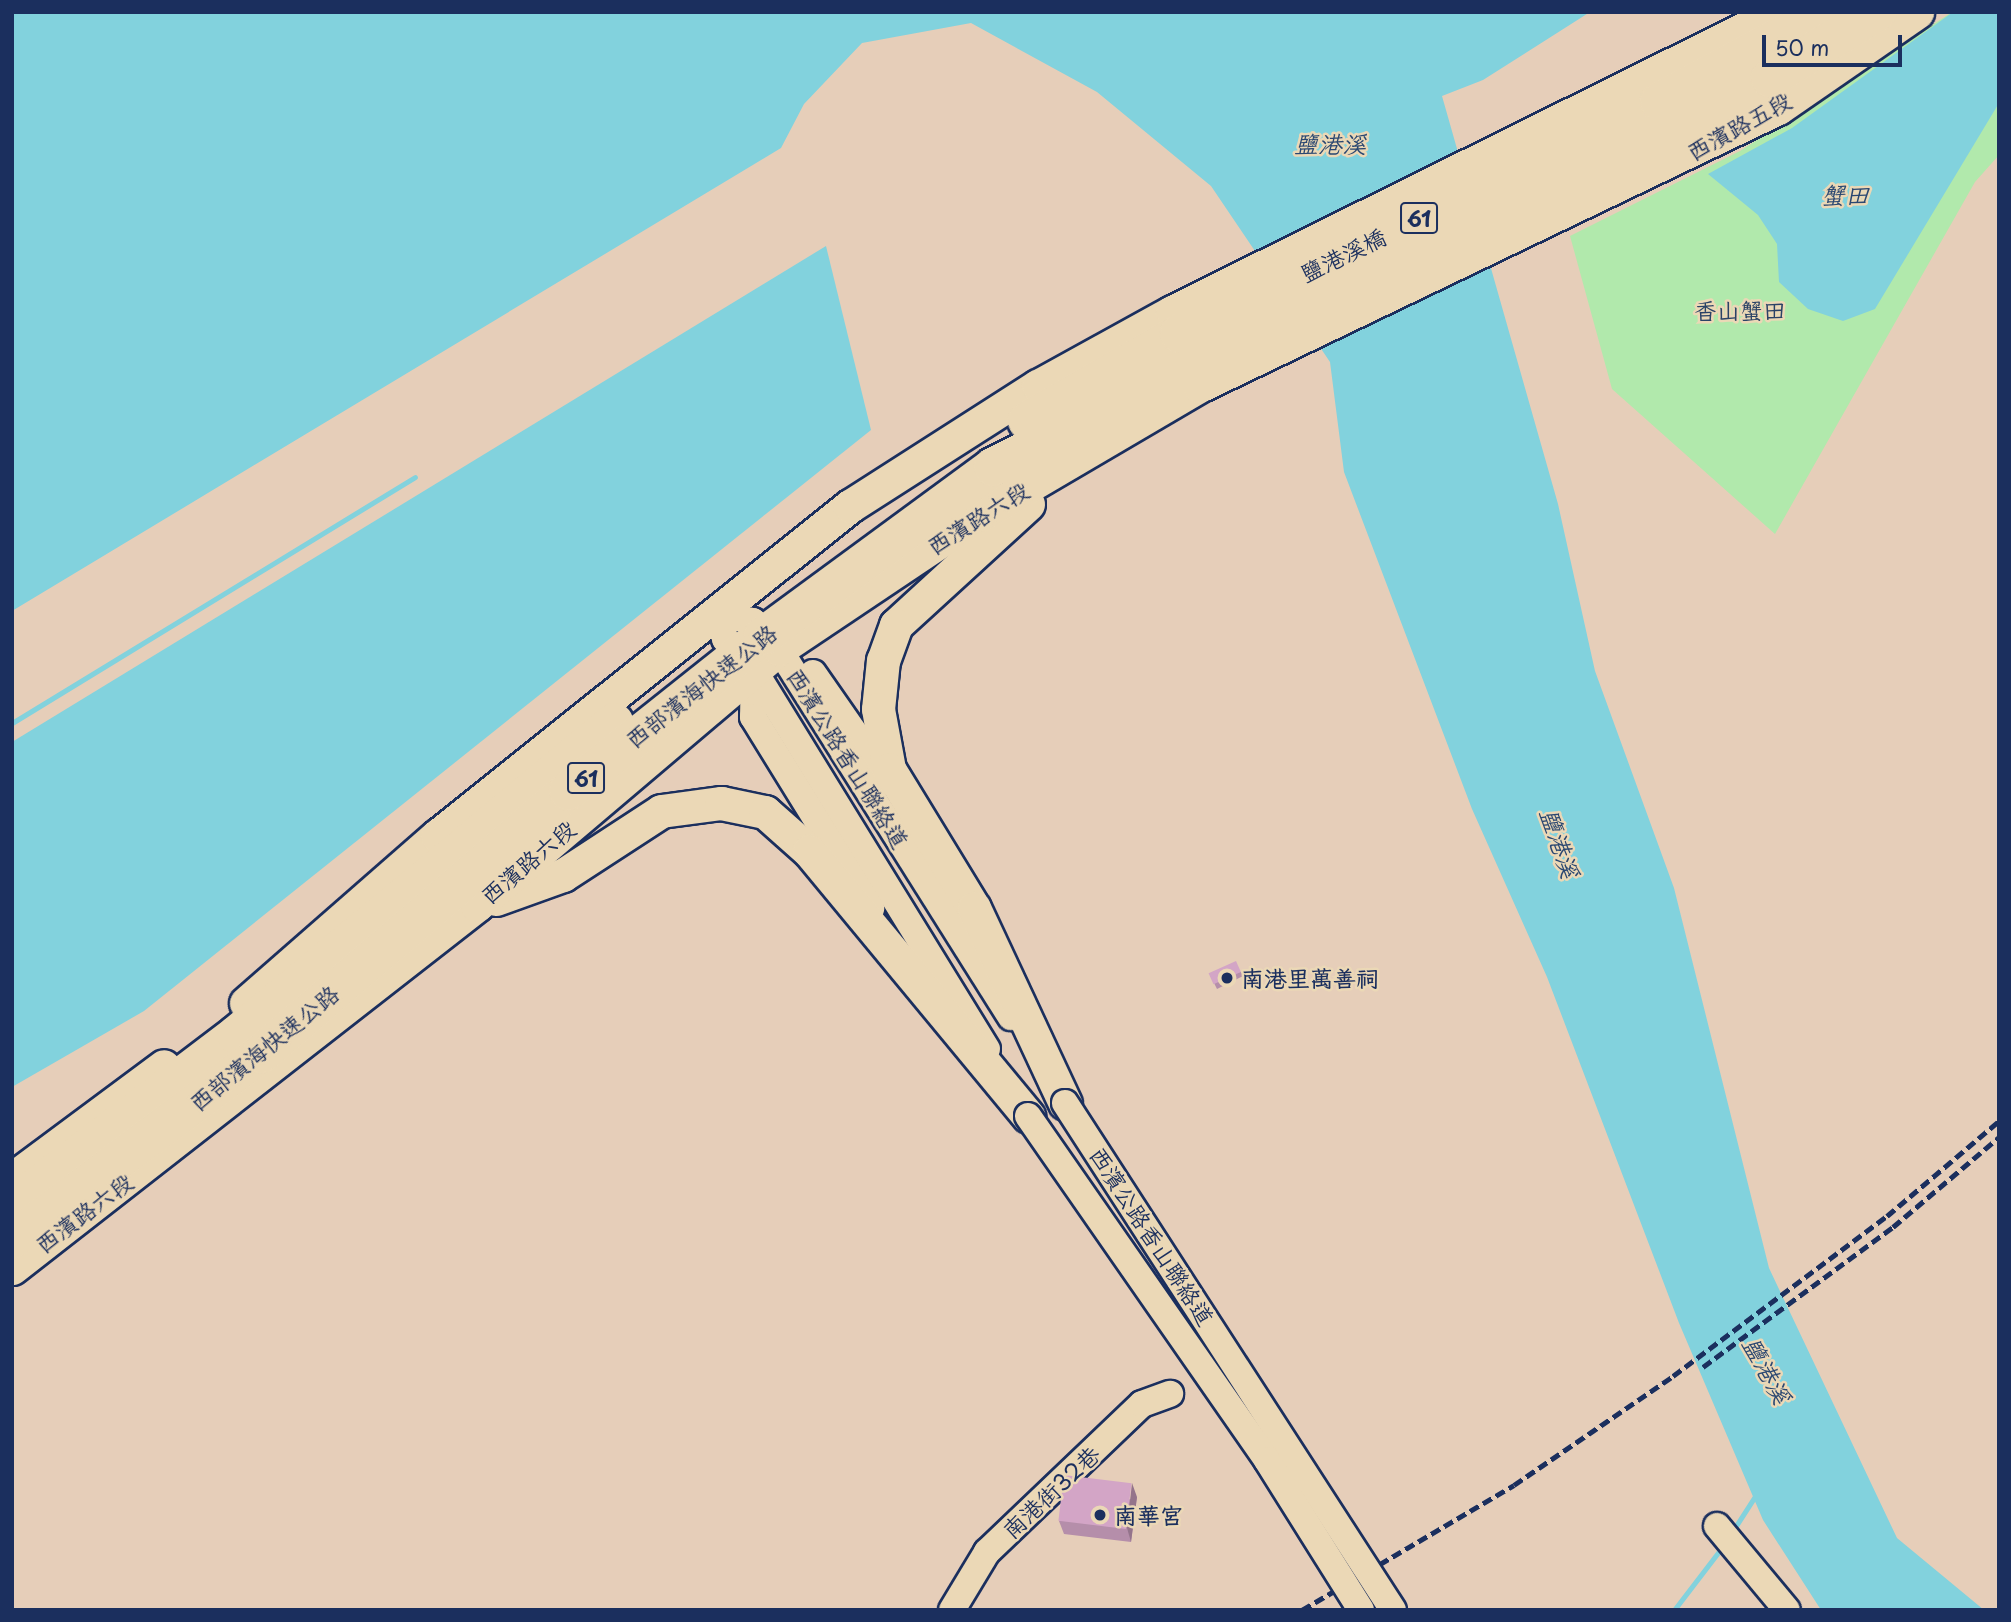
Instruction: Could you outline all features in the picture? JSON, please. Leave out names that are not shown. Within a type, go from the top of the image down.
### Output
[{"type":"highway","name":"61","points":[[1765,64],[1826,12]]},
{"type":"highway","name":"61","points":[[1664,119],[1765,64],[1877,12]]},
{"type":"highway","points":[[1512,145],[1664,119]]},
{"type":"highway","points":[[1548,214],[1664,119]]},
{"type":"highway","name":"鹽港溪橋","points":[[1185,349],[1664,119]]},
{"type":"highway","name":"西部濱海快速公路","points":[[12,1205],[236,1035],[550,770],[747,641],[993,467],[1185,349]]},
{"type":"highway","name":"西部濱海快速公路","points":[[12,1240],[261,1055],[747,641]]},
{"type":"main road","name":"61","points":[[1664,119],[1778,12]]},
{"type":"main road","name":"西濱路五段","points":[[1664,119],[1778,108],[1917,12]]},
{"type":"main road","name":"鹽港溪橋","points":[[1185,349],[1512,145]]},
{"type":"main road","name":"61","points":[[1185,349],[1548,214]]},
{"type":"main road","name":"西濱路六段","points":[[12,1180],[237,1011],[437,836],[747,641],[981,514],[1111,439],[1185,349]]},
{"type":"main road","name":"西濱路六段","points":[[12,1268],[477,905],[747,641],[849,506],[1038,386],[1185,349]]},
{"type":"main road","points":[[1065,1103],[974,908],[889,769],[878,709],[883,660],[896,625],[1012,516],[1111,439]]},
{"type":"main road","points":[[477,905],[563,875],[661,811],[721,803],[765,812],[810,851],[1028,1116]]},
{"type":"street","points":[[747,641],[817,676],[974,908]]},
{"type":"street","points":[[747,641],[753,717],[921,988]]},
{"type":"street","name":"西濱公路香山聯絡道","points":[[747,641],[1065,1103],[1393,1610]]},
{"type":"street","name":"西濱公路香山聯絡道","points":[[747,641],[1028,1116],[1267,1460],[1361,1610]]},
{"type":"street","name":"南港街32巷","points":[[951,1610],[988,1552],[1142,1405],[1170,1394]]},
{"type":"street","points":[[1724,1534],[1787,1610]]},
{"type":"green space","name":"香山蟹田","points":[[1952,12],[1999,12],[1999,155],[1975,182],[1775,534],[1612,389],[1570,236],[1740,151]]},
{"type":"water","name":"鹽港溪","points":[[12,12],[1590,12],[1483,80],[1442,96],[1558,504],[1595,671],[1674,888],[1769,1268],[1897,1538],[1984,1610],[1821,1610],[1763,1520],[1679,1323],[1547,977],[1472,809],[1344,472],[1330,362],[1211,186],[1097,92],[971,23],[862,43],[804,104],[781,148],[12,611]]},
{"type":"water","name":"蟹田","points":[[1953,12],[1999,12],[1999,103],[1875,309],[1843,321],[1808,309],[1779,282],[1777,244],[1758,215],[1708,174],[1792,128]]},
{"type":"water","points":[[826,246],[871,430],[144,1011],[12,1087],[12,742]]},
{"type":"building","points":[[1236,961],[1241,972],[1213,984],[1209,973]]},
{"type":"building","name":"南華宮","points":[[1064,1475],[1131,1483],[1126,1529],[1058,1521]]},
{"type":"waterway","points":[[12,723],[415,477]]},
{"type":"waterway","points":[[1732,1532],[1757,1493]]},
{"type":"waterway","points":[[1674,1610],[1723,1546]]},
{"type":"railway","points":[[1302,1610],[1514,1485],[1673,1376],[1887,1216],[1999,1121]]},
{"type":"railway","points":[[1703,1367],[1893,1227],[1999,1137]]},
{"type":"place","name":"南港里萬善祠","points":[[1227,978]]},
{"type":"place","name":"南華宮","points":[[1100,1515]]}]
